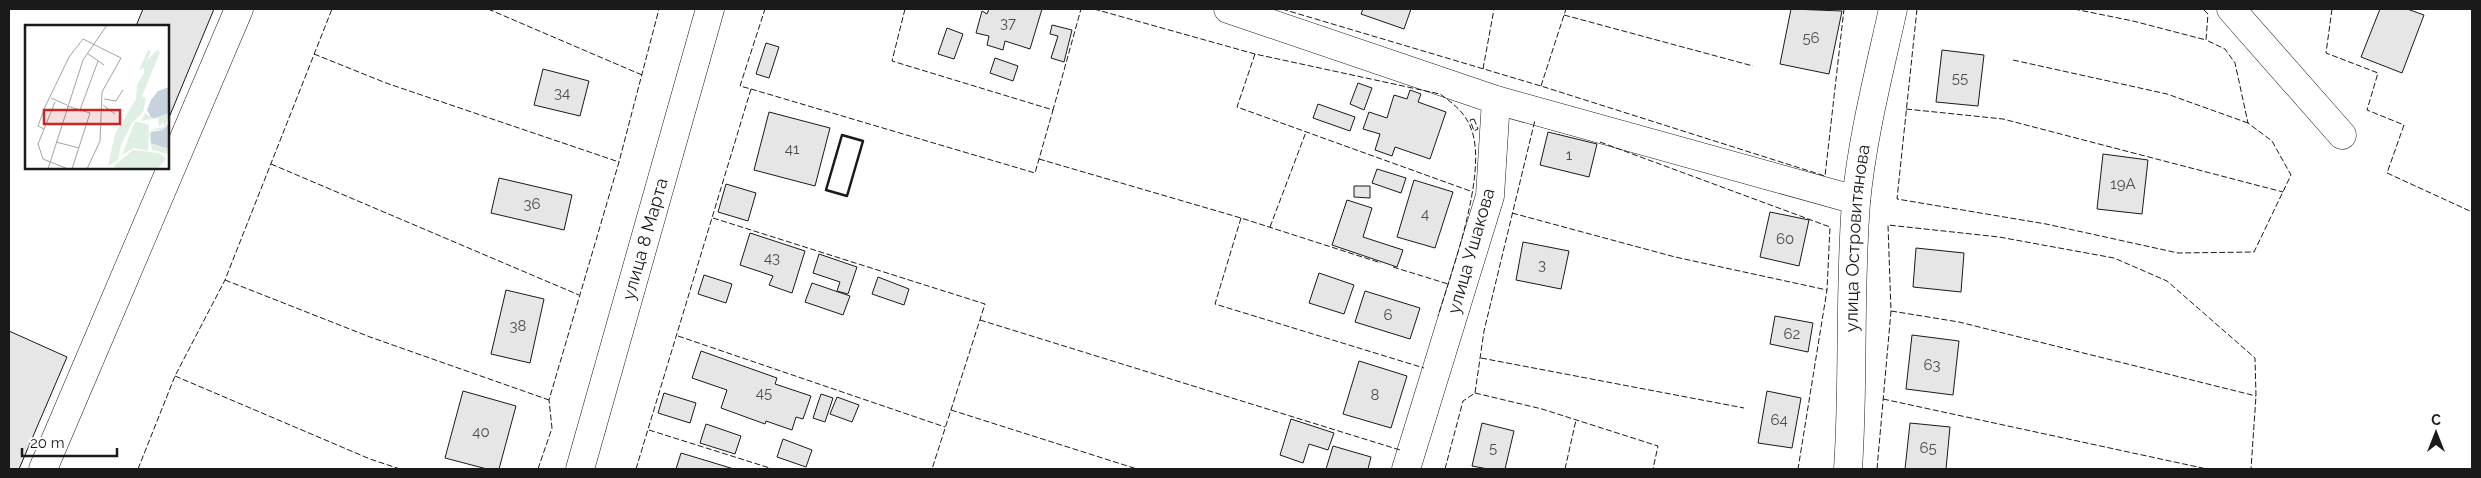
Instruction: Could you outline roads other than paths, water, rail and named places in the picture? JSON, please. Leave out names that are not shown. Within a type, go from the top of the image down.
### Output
[{"type":"street","points":[[43,469],[239,9]]},
{"type":"street","name":"улица 8 Марта","points":[[580,469],[710,9]]},
{"type":"street","points":[[1228,9],[1496,100],[1856,200]]},
{"type":"street","name":"улица Островитянова","points":[[1848,469],[1852,390],[1852,252],[1856,200],[1864,149],[1892,9]]},
{"type":"street","points":[[2231,9],[2342,135]]},
{"type":"street","name":"улица Ушакова","points":[[1406,469],[1490,196],[1496,100]]}]
